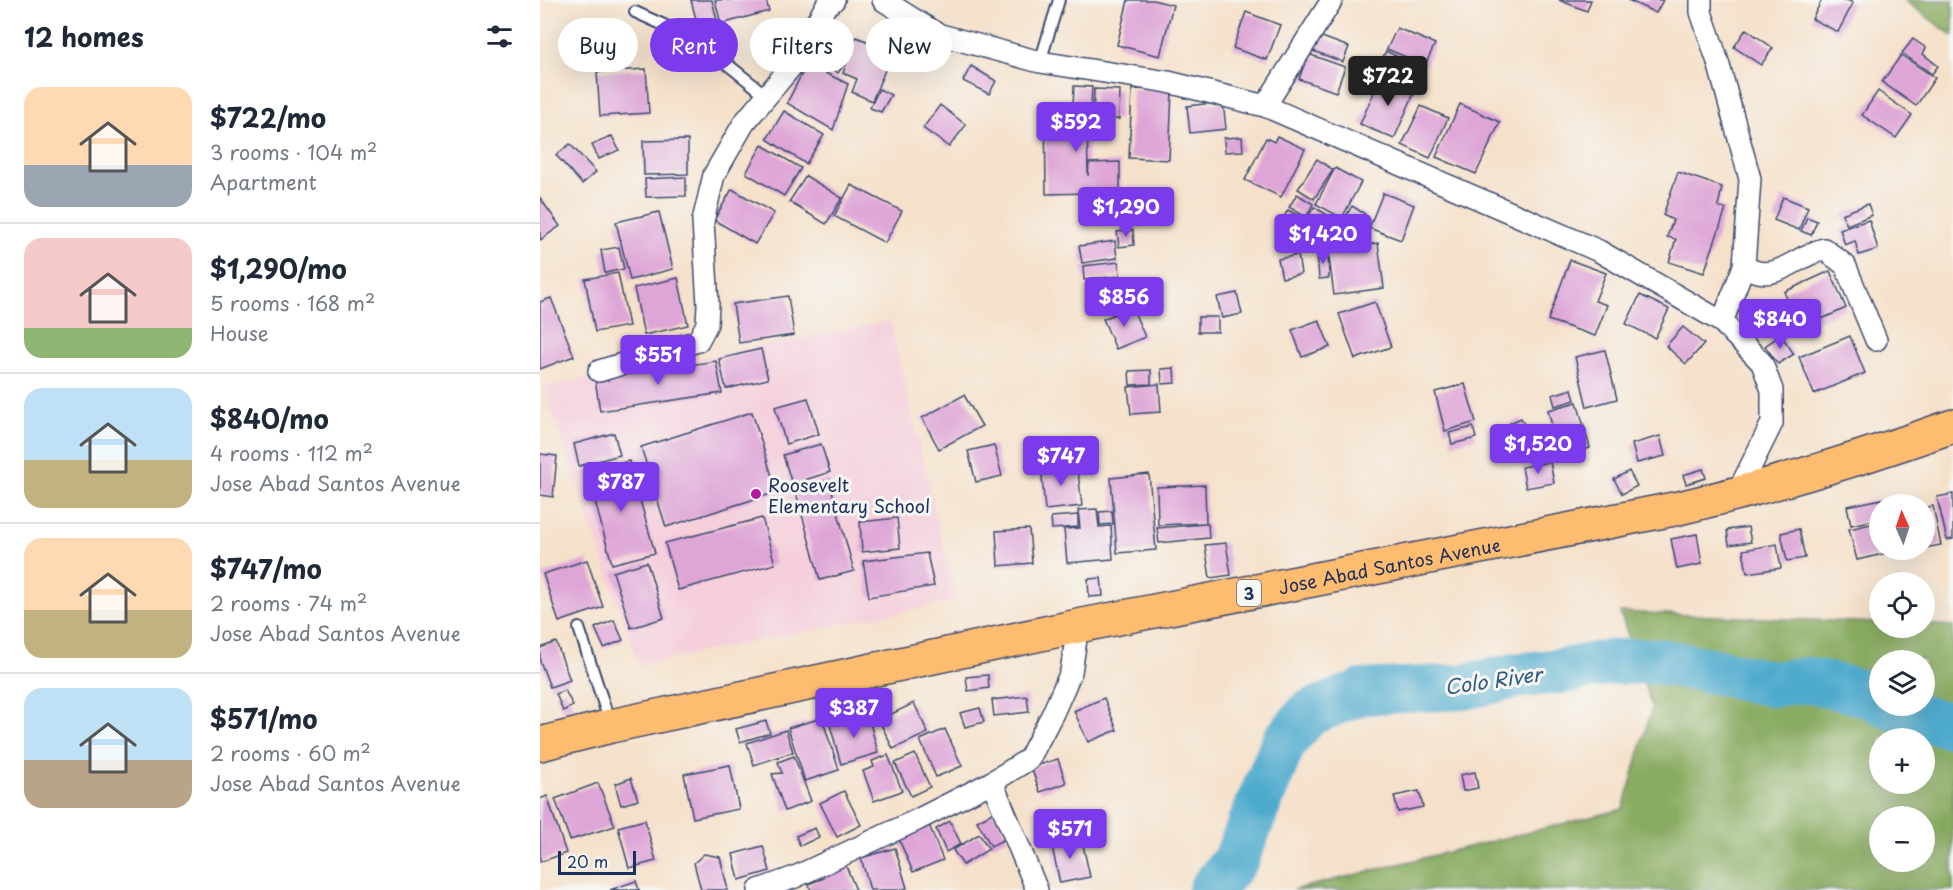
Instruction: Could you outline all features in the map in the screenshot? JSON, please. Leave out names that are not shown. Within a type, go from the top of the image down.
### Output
[{"type":"highway","name":"Jose Abad Santos Avenue","points":[[540,744],[612,726],[1077,627],[1679,508],[1737,494],[1895,447],[1953,426]]},
{"type":"street","points":[[599,371],[698,341],[706,324],[708,305],[703,221],[714,175],[744,123],[790,68],[826,6],[834,0]]},
{"type":"street","points":[[883,0],[937,34],[1040,62],[1168,82],[1265,106],[1599,251],[1722,322],[1762,363],[1772,390],[1772,423],[1737,494]]},
{"type":"street","points":[[1265,106],[1332,0]]},
{"type":"street","points":[[1701,0],[1701,12],[1718,62],[1750,179],[1744,266],[1722,322]]},
{"type":"street","points":[[1744,266],[1753,272],[1778,272],[1811,252],[1824,249],[1845,265],[1876,340]]},
{"type":"street","points":[[759,890],[795,877],[917,820],[992,782],[1029,759],[1071,672],[1077,627]]},
{"type":"street","points":[[992,782],[1037,890]]},
{"type":"lane","points":[[1040,62],[1059,0]]},
{"type":"lane","points":[[635,12],[688,36],[717,56],[766,96]]},
{"type":"lane","points":[[579,628],[612,726]]},
{"type":"shaded area","name":"Roosevelt Elementary School","points":[[890,321],[956,601],[639,665],[544,387]]},
{"type":"green space","points":[[1904,0],[1953,0],[1953,36]]},
{"type":"green space","points":[[1620,612],[1869,623],[1869,638],[1935,638],[1935,625],[1953,626],[1953,890],[1293,890],[1623,809],[1652,707]]},
{"type":"building","points":[[691,0],[712,0],[716,18],[696,18]]},
{"type":"building","points":[[715,0],[766,0],[769,11],[738,19],[720,18]]},
{"type":"building","points":[[1128,0],[1153,0],[1173,5],[1160,56],[1117,45]]},
{"type":"building","points":[[1559,0],[1591,0],[1587,11]]},
{"type":"building","points":[[1628,0],[1663,0],[1656,13]]},
{"type":"building","points":[[1822,0],[1847,0],[1853,3],[1838,32],[1812,19]]},
{"type":"building","points":[[1246,12],[1280,25],[1267,60],[1233,48]]},
{"type":"building","points":[[1397,28],[1435,44],[1425,65],[1387,49]]},
{"type":"building","points":[[1746,29],[1773,48],[1761,65],[1734,47]]},
{"type":"building","points":[[1314,34],[1349,47],[1343,62],[1308,49]]},
{"type":"building","points":[[856,37],[866,41],[866,72],[884,72],[872,101],[852,92],[857,79],[843,73],[854,72]]},
{"type":"building","points":[[1913,39],[1926,48],[1923,54],[1938,66],[1932,74],[1902,53]]},
{"type":"building","points":[[1386,51],[1418,67],[1411,81],[1379,65]]},
{"type":"building","points":[[1308,54],[1345,67],[1336,92],[1299,79]]},
{"type":"building","points":[[1901,55],[1935,78],[1916,106],[1882,82]]},
{"type":"building","points":[[971,66],[996,81],[989,94],[963,81]]},
{"type":"building","points":[[638,69],[646,69],[649,113],[600,116],[597,72],[638,72]]},
{"type":"building","points":[[803,72],[823,72],[848,84],[833,130],[787,103]]},
{"type":"building","points":[[1382,74],[1416,89],[1394,139],[1360,124]]},
{"type":"building","points":[[1074,86],[1092,87],[1091,106],[1087,106],[1088,176],[1089,163],[1120,162],[1120,199],[1089,199],[1089,193],[1046,194],[1045,106],[1073,106]]},
{"type":"building","points":[[879,89],[891,95],[881,112],[870,108]]},
{"type":"building","points":[[1094,89],[1120,90],[1119,119],[1093,119]]},
{"type":"building","points":[[1132,89],[1172,90],[1169,160],[1129,158]]},
{"type":"building","points":[[1878,91],[1912,115],[1896,138],[1862,115]]},
{"type":"building","points":[[1223,102],[1226,129],[1190,133],[1187,106]]},
{"type":"building","points":[[1460,104],[1500,122],[1476,174],[1436,157]]},
{"type":"building","points":[[940,105],[966,125],[949,147],[923,128]]},
{"type":"building","points":[[1421,106],[1448,118],[1430,158],[1402,145]]},
{"type":"building","points":[[784,111],[824,135],[806,164],[767,139]]},
{"type":"building","points":[[612,136],[619,150],[599,159],[592,145]]},
{"type":"building","points":[[1277,136],[1305,149],[1281,197],[1245,180],[1266,138],[1274,142]]},
{"type":"building","points":[[1242,137],[1243,151],[1225,152],[1224,138]]},
{"type":"building","points":[[688,140],[688,174],[644,175],[643,141]]},
{"type":"building","points":[[570,144],[596,172],[582,184],[556,155]]},
{"type":"building","points":[[762,145],[801,168],[784,196],[746,173]]},
{"type":"building","points":[[1317,159],[1333,170],[1314,199],[1298,189]]},
{"type":"building","points":[[1335,168],[1361,182],[1342,218],[1316,204]]},
{"type":"building","points":[[1678,172],[1722,187],[1718,207],[1726,209],[1704,273],[1669,262],[1676,239],[1667,237],[1673,220],[1663,215]]},
{"type":"building","points":[[806,176],[842,198],[826,224],[789,202]]},
{"type":"building","points":[[686,177],[686,196],[646,197],[645,179]]},
{"type":"building","points":[[851,185],[902,211],[885,243],[834,216]]},
{"type":"building","points":[[732,189],[774,213],[755,244],[714,220]]},
{"type":"building","points":[[1383,193],[1414,205],[1401,240],[1369,228]]},
{"type":"building","points":[[1297,194],[1313,204],[1306,217],[1289,207]]},
{"type":"building","points":[[1783,197],[1808,207],[1799,230],[1774,220]]},
{"type":"building","points":[[540,198],[560,226],[540,240]]},
{"type":"building","points":[[1868,204],[1872,215],[1847,225],[1842,214]]},
{"type":"building","points":[[1352,206],[1365,214],[1353,236],[1339,228]]},
{"type":"building","points":[[1314,207],[1341,223],[1326,247],[1299,231]]},
{"type":"building","points":[[1288,210],[1304,219],[1295,234],[1279,225]]},
{"type":"building","points":[[659,212],[673,269],[630,280],[616,222]]},
{"type":"building","points":[[1807,217],[1817,221],[1811,235],[1801,231]]},
{"type":"building","points":[[1869,220],[1878,249],[1859,255],[1855,241],[1845,245],[1840,229]]},
{"type":"building","points":[[1133,230],[1134,245],[1119,247],[1117,232]]},
{"type":"building","points":[[1115,241],[1117,258],[1082,263],[1079,246]]},
{"type":"building","points":[[1378,243],[1384,288],[1334,295],[1328,250]]},
{"type":"building","points":[[619,247],[624,269],[605,273],[601,250]]},
{"type":"building","points":[[1317,252],[1328,252],[1329,278],[1319,279]]},
{"type":"building","points":[[1298,255],[1301,274],[1282,278],[1278,259]]},
{"type":"building","points":[[1570,260],[1606,273],[1595,301],[1607,305],[1595,336],[1548,320]]},
{"type":"building","points":[[1119,262],[1120,276],[1084,280],[1083,266]]},
{"type":"building","points":[[1830,271],[1846,308],[1800,329],[1784,292]]},
{"type":"building","points":[[618,273],[629,326],[595,332],[585,279]]},
{"type":"building","points":[[678,278],[688,325],[644,335],[634,288]]},
{"type":"building","points":[[1237,293],[1242,314],[1222,318],[1217,297]]},
{"type":"building","points":[[1640,295],[1669,309],[1655,338],[1626,324]]},
{"type":"building","points":[[788,296],[794,335],[739,343],[733,304]]},
{"type":"building","points":[[551,298],[574,356],[540,369],[540,302]]},
{"type":"building","points":[[1375,302],[1391,347],[1355,359],[1339,314]]},
{"type":"building","points":[[1132,307],[1145,337],[1116,349],[1103,319]]},
{"type":"building","points":[[1198,317],[1218,317],[1218,332],[1198,332]]},
{"type":"building","points":[[1319,320],[1330,347],[1302,357],[1292,330]]},
{"type":"building","points":[[1683,327],[1704,344],[1686,364],[1666,346]]},
{"type":"building","points":[[1781,335],[1794,354],[1778,364],[1765,346]]},
{"type":"building","points":[[1850,336],[1865,373],[1814,394],[1799,357]]},
{"type":"building","points":[[761,349],[768,379],[726,389],[719,359]]},
{"type":"building","points":[[1605,350],[1617,399],[1587,407],[1575,357]]},
{"type":"building","points":[[716,361],[722,393],[600,411],[595,379]]},
{"type":"building","points":[[1174,368],[1175,383],[1162,384],[1161,369]]},
{"type":"building","points":[[1151,370],[1151,384],[1130,385],[1129,371]]},
{"type":"building","points":[[1159,384],[1161,412],[1131,414],[1128,387]]},
{"type":"building","points":[[1465,384],[1476,422],[1445,431],[1435,392]]},
{"type":"building","points":[[1572,389],[1575,400],[1555,406],[1552,395]]},
{"type":"building","points":[[964,395],[982,426],[939,449],[922,418]]},
{"type":"building","points":[[808,398],[819,434],[786,444],[775,407]]},
{"type":"building","points":[[1577,402],[1590,448],[1560,457],[1548,410]]},
{"type":"building","points":[[752,412],[777,492],[666,527],[641,447]]},
{"type":"building","points":[[1521,418],[1526,428],[1514,434],[1510,423]]},
{"type":"building","points":[[1473,427],[1476,438],[1452,444],[1449,433]]},
{"type":"building","points":[[1493,429],[1506,429],[1508,444],[1495,445]]},
{"type":"building","points":[[614,433],[620,455],[579,466],[574,444]]},
{"type":"building","points":[[1660,436],[1665,456],[1637,463],[1632,444]]},
{"type":"building","points":[[821,444],[830,472],[792,484],[783,455]]},
{"type":"building","points":[[994,445],[1002,476],[976,482],[968,451]]},
{"type":"building","points":[[540,454],[557,456],[553,497],[540,495]]},
{"type":"building","points":[[629,461],[655,553],[612,564],[587,472]]},
{"type":"building","points":[[1550,462],[1554,483],[1526,488],[1522,467]]},
{"type":"building","points":[[1077,463],[1082,506],[1045,510],[1041,467]]},
{"type":"building","points":[[1703,469],[1706,478],[1686,484],[1683,475]]},
{"type":"building","points":[[1629,471],[1637,486],[1622,494],[1614,479]]},
{"type":"building","points":[[1149,474],[1156,550],[1117,553],[1111,478]]},
{"type":"building","points":[[829,480],[854,571],[820,580],[795,489]]},
{"type":"building","points":[[1205,485],[1206,523],[1158,525],[1157,487]]},
{"type":"building","points":[[1953,494],[1953,539],[1947,540],[1937,497]]},
{"type":"building","points":[[1869,502],[1869,521],[1851,525],[1847,506]]},
{"type":"building","points":[[1097,509],[1099,527],[1111,526],[1113,559],[1067,563],[1064,529],[1080,528],[1078,510]]},
{"type":"building","points":[[1112,511],[1113,524],[1100,525],[1099,512]]},
{"type":"building","points":[[1078,515],[1078,527],[1052,529],[1051,517]]},
{"type":"building","points":[[1935,516],[1941,545],[1935,546]]},
{"type":"building","points":[[762,518],[775,564],[678,590],[665,543]]},
{"type":"building","points":[[897,518],[900,548],[862,552],[860,522]]},
{"type":"building","points":[[1208,524],[1209,538],[1159,543],[1157,528]]},
{"type":"building","points":[[1869,524],[1869,557],[1857,560],[1849,529]]},
{"type":"building","points":[[1748,527],[1751,542],[1729,545],[1727,530]]},
{"type":"building","points":[[1029,529],[1032,563],[998,566],[996,531]]},
{"type":"building","points":[[1799,529],[1805,558],[1787,561],[1781,533]]},
{"type":"building","points":[[1697,534],[1702,564],[1677,569],[1671,539]]},
{"type":"building","points":[[1226,543],[1231,575],[1210,578],[1205,545]]},
{"type":"building","points":[[1777,544],[1781,568],[1747,573],[1743,550]]},
{"type":"building","points":[[927,553],[934,586],[869,597],[863,561]]},
{"type":"building","points":[[587,560],[603,607],[559,622],[543,574]]},
{"type":"building","points":[[647,562],[664,618],[631,628],[613,572]]},
{"type":"building","points":[[1101,578],[1103,596],[1089,597],[1088,579]]},
{"type":"building","points":[[614,620],[623,640],[604,648],[595,628]]},
{"type":"building","points":[[556,642],[570,680],[550,687],[540,661],[540,648]]},
{"type":"building","points":[[988,675],[989,688],[968,691],[966,677]]},
{"type":"building","points":[[565,690],[573,706],[563,711],[556,694]]},
{"type":"building","points":[[1027,696],[1029,712],[994,716],[992,700]]},
{"type":"building","points":[[1104,698],[1117,730],[1088,742],[1074,711]]},
{"type":"building","points":[[914,703],[928,733],[893,749],[879,720]]},
{"type":"building","points":[[980,708],[984,722],[965,727],[960,713]]},
{"type":"building","points":[[868,715],[878,753],[841,764],[830,725]]},
{"type":"building","points":[[822,718],[839,770],[805,781],[788,728]]},
{"type":"building","points":[[766,721],[770,733],[740,742],[736,729]]},
{"type":"building","points":[[945,729],[962,766],[936,777],[920,740]]},
{"type":"building","points":[[786,730],[793,752],[754,765],[747,743]]},
{"type":"building","points":[[915,754],[930,787],[911,796],[895,763]]},
{"type":"building","points":[[888,755],[902,791],[874,801],[863,771],[874,767],[872,761]]},
{"type":"building","points":[[794,756],[811,801],[785,811],[772,774],[782,773],[778,762]]},
{"type":"building","points":[[1058,759],[1066,783],[1040,792],[1031,767]]},
{"type":"building","points":[[730,765],[739,809],[693,818],[684,774]]},
{"type":"building","points":[[1475,772],[1478,788],[1463,791],[1460,775]]},
{"type":"building","points":[[631,778],[638,800],[621,805],[615,784]]},
{"type":"building","points":[[598,783],[615,826],[570,840],[555,799]]},
{"type":"building","points":[[844,791],[861,825],[837,837],[820,803]]},
{"type":"building","points":[[1419,791],[1423,807],[1398,812],[1394,796]]},
{"type":"building","points":[[547,796],[566,853],[540,862],[540,799]]},
{"type":"building","points":[[994,812],[1009,837],[991,846],[977,821]]},
{"type":"building","points":[[645,820],[656,861],[629,868],[618,827]]},
{"type":"building","points":[[950,821],[961,844],[946,852],[936,829]]},
{"type":"building","points":[[928,822],[943,860],[913,872],[897,835]]},
{"type":"building","points":[[815,828],[819,837],[800,846],[796,836]]},
{"type":"building","points":[[979,834],[989,849],[963,865],[953,850]]},
{"type":"building","points":[[1081,836],[1090,877],[1060,883],[1051,842]]},
{"type":"building","points":[[763,846],[770,871],[739,880],[733,854]]},
{"type":"building","points":[[895,848],[907,888],[870,890],[861,858]]},
{"type":"building","points":[[704,854],[720,857],[728,890],[701,890],[694,863]]},
{"type":"building","points":[[844,861],[856,890],[811,890],[808,884],[824,878],[821,870]]},
{"type":"building","points":[[636,881],[639,890],[610,890]]},
{"type":"waterway","name":"Colo River","points":[[1211,890],[1236,859],[1284,742],[1309,713],[1362,692],[1464,687],[1515,676],[1569,670],[1611,662],[1656,661],[1773,684],[1807,680],[1869,696]]},
{"type":"waterway","name":"Colo River","points":[[1915,716],[1953,726]]},
{"type":"place","name":"Roosevelt Elementary School","points":[[756,494]]}]
